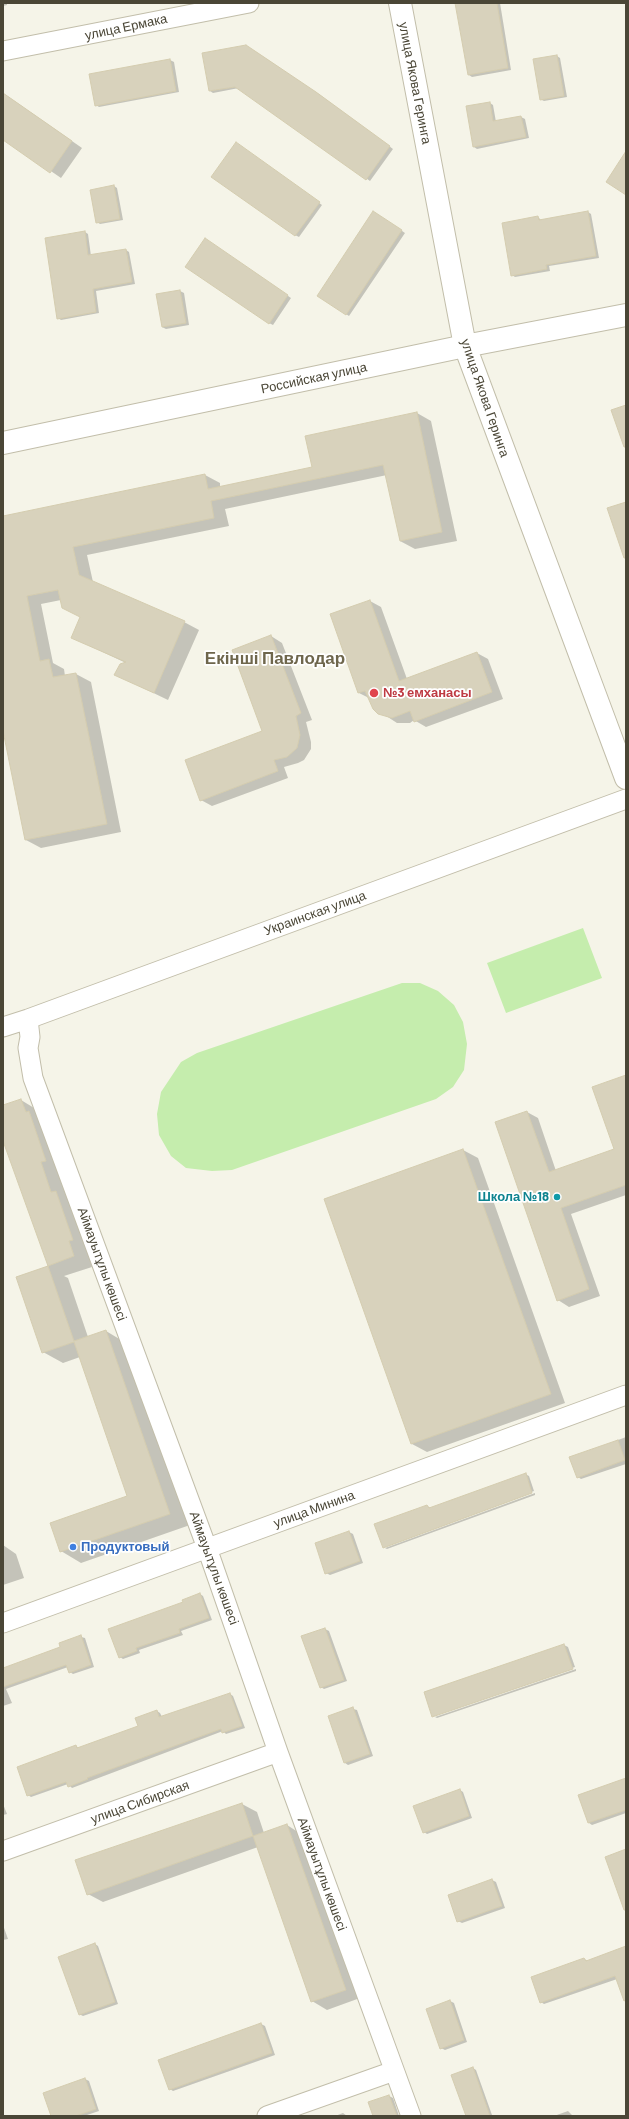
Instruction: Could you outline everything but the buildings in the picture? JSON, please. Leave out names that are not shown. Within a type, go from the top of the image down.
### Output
[{"type":"street","name":"улица Ермака","points":[[3,51],[248,3]]},
{"type":"street","name":"улица Якова Геринга","points":[[400,3],[465,346],[626,778]]},
{"type":"street","name":"Российская улица","points":[[3,443],[465,346],[626,315]]},
{"type":"street","name":"Украинская улица","points":[[3,1026],[28,1019],[626,798]]},
{"type":"street","name":"Аймауытұлы көшесі","points":[[28,1019],[30,1037],[28,1048],[33,1078],[207,1548],[278,1752],[411,2116]]},
{"type":"street","name":"улица Минина","points":[[3,1623],[626,1395]]},
{"type":"street","name":"улица Сибирская","points":[[3,1852],[278,1752]]},
{"type":"street","points":[[267,2116],[394,2071]]},
{"type":"green space","points":[[583,928],[602,978],[506,1013],[487,963]]},
{"type":"green space","points":[[402,983],[420,983],[438,991],[454,1005],[463,1022],[467,1044],[464,1070],[453,1087],[436,1099],[232,1170],[212,1171],[186,1168],[171,1156],[159,1135],[157,1114],[161,1092],[181,1062],[197,1053]]},
{"type":"place","name":"№3 емханасы","points":[[374,693]]},
{"type":"place","name":"Школа №18","points":[[557,1197]]},
{"type":"place","name":"Продуктовый","points":[[73,1547]]},
{"type":"district","name":"Екінші Павлодар","points":[[275,658]]}]
